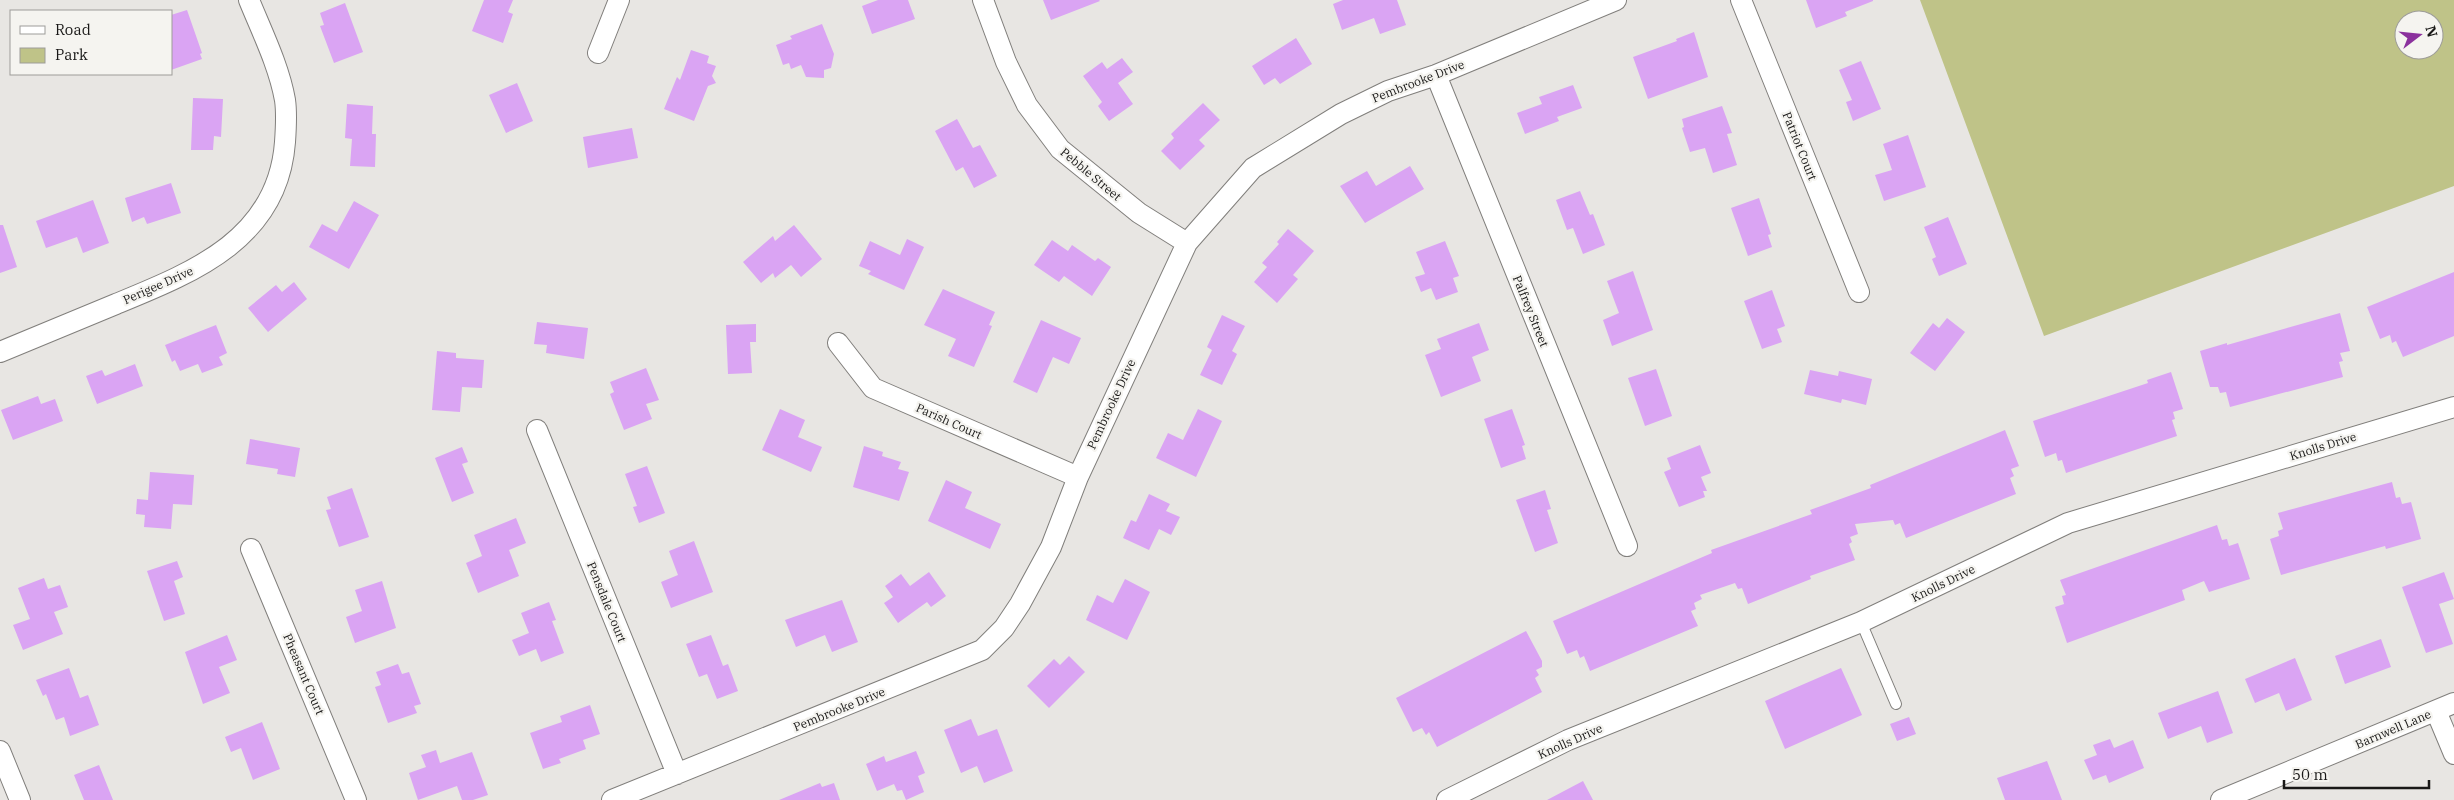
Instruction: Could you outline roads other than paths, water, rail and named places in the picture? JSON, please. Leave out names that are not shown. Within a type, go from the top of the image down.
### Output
[{"type":"street","name":"Perigee Drive","points":[[0,352],[180,278],[210,260],[243,234],[263,211],[276,188],[284,159],[285,100],[270,50],[249,0]]},
{"type":"street","points":[[598,53],[620,0]]},
{"type":"street","name":"Pebble Street","points":[[983,0],[1006,62],[1027,105],[1060,150],[1138,213],[1187,243]]},
{"type":"street","name":"Pembrooke Drive","points":[[612,800],[982,650],[1004,628],[1020,604],[1051,547],[1078,477],[1187,243],[1253,168],[1341,114],[1388,91],[1436,75],[1616,0]]},
{"type":"street","name":"Patriot Court","points":[[1741,0],[1858,292]]},
{"type":"street","name":"Palfrey Street","points":[[1436,75],[1627,546]]},
{"type":"street","name":"Parish Court","points":[[838,343],[873,388],[1078,477]]},
{"type":"street","name":"Knolls Drive","points":[[1447,800],[1568,740],[1861,622],[2068,523],[2454,407]]},
{"type":"street","name":"Pensdale Court","points":[[537,430],[677,774]]},
{"type":"street","name":"Pheasant Court","points":[[251,548],[356,800]]},
{"type":"street","name":"Barnwell Lane","points":[[2221,800],[2454,703]]},
{"type":"street","points":[[2436,711],[2454,754]]},
{"type":"street","points":[[0,751],[20,800]]},
{"type":"lane","points":[[1861,622],[1896,704]]}]
